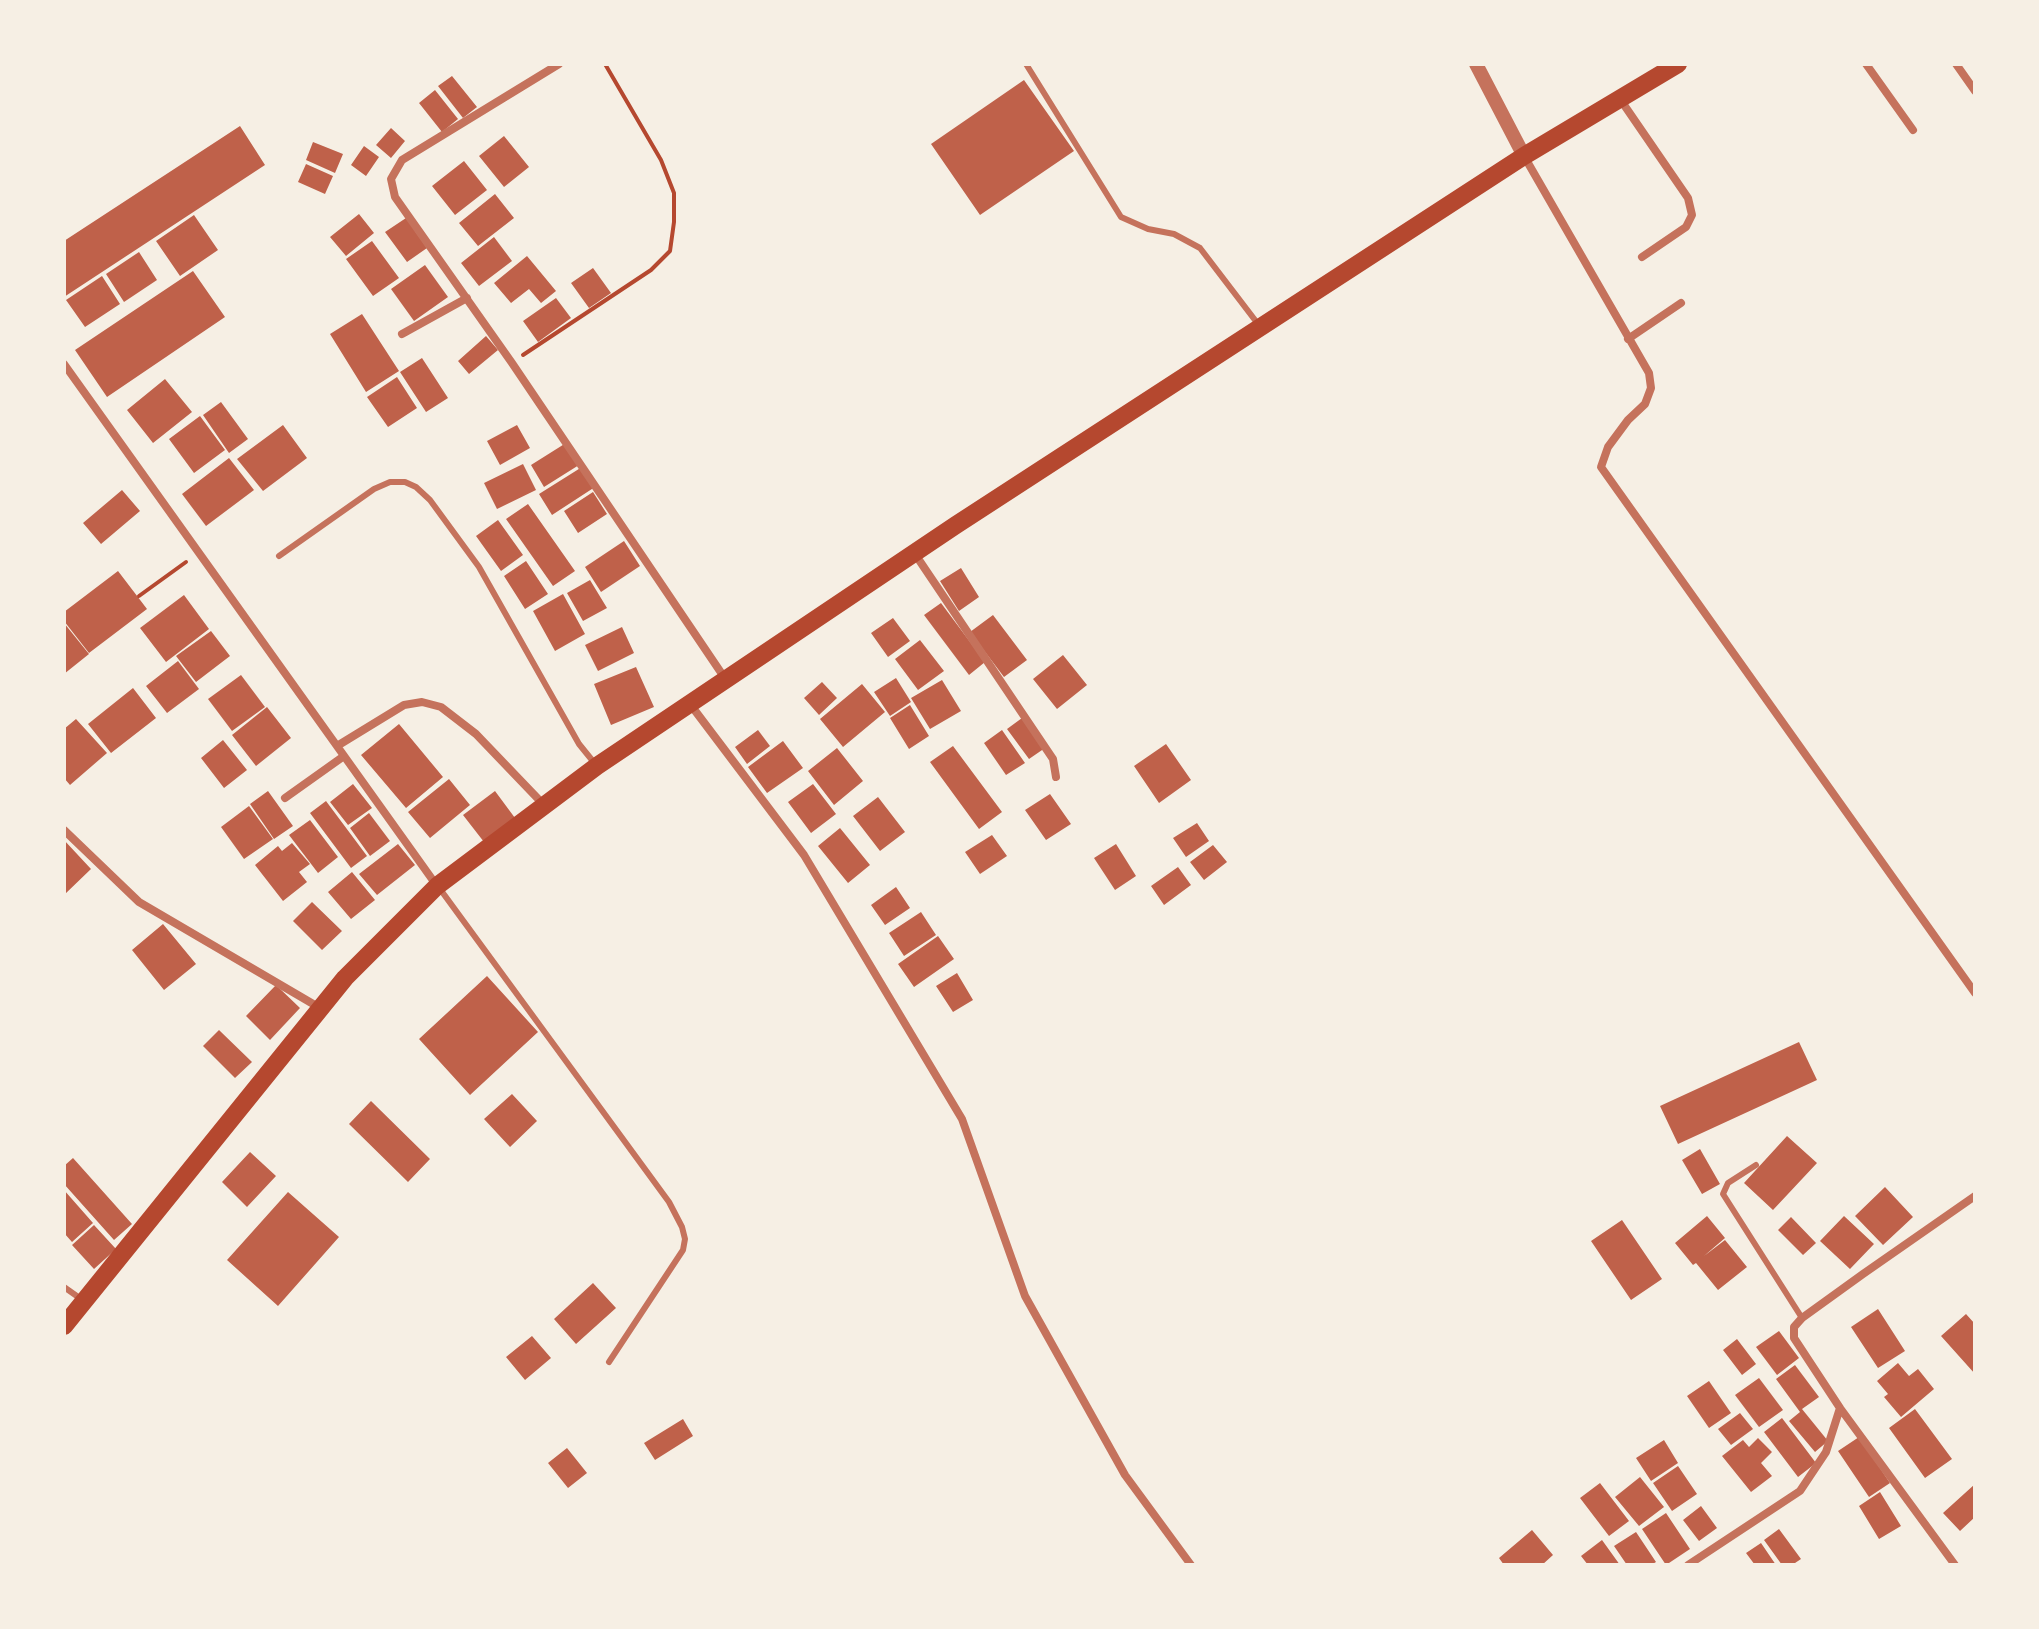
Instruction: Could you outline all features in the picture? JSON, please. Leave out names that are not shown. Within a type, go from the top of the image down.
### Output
[{"type":"main road","points":[[64,1326],[345,978],[437,886],[597,766],[914,553],[1524,156],[1678,64]]},
{"type":"street","points":[[559,64],[402,160],[391,179],[395,197],[512,363],[726,680]]},
{"type":"street","points":[[1476,64],[1524,156],[1649,373],[1651,388],[1645,404],[1628,420],[1608,447],[1601,467],[1975,993]]},
{"type":"street","points":[[1866,64],[1913,130]]},
{"type":"street","points":[[1956,64],[1975,91]]},
{"type":"street","points":[[1619,98],[1688,198],[1692,215],[1686,227],[1642,257]]},
{"type":"street","points":[[402,334],[467,298]]},
{"type":"street","points":[[1628,339],[1681,303]]},
{"type":"street","points":[[64,364],[437,886]]},
{"type":"street","points":[[914,553],[1031,724],[1053,759],[1056,777]]},
{"type":"street","points":[[337,746],[404,705],[422,702],[441,707],[476,734],[544,805]]},
{"type":"street","points":[[690,704],[804,855],[962,1119],[1025,1296],[1125,1475],[1191,1565]]},
{"type":"street","points":[[285,798],[344,756]]},
{"type":"street","points":[[64,830],[139,902],[320,1008]]},
{"type":"street","points":[[1941,1565],[1952,1562],[1840,1408],[1794,1338],[1794,1327],[1802,1318],[1975,1196]]},
{"type":"street","points":[[1688,1565],[1800,1491],[1826,1452],[1840,1408]]},
{"type":"lane","points":[[1026,64],[1121,217],[1148,229],[1174,234],[1200,248],[1260,327]]},
{"type":"lane","points":[[279,556],[374,489],[390,482],[405,482],[416,487],[430,500],[479,567],[579,744],[597,766]]},
{"type":"lane","points":[[437,886],[669,1202],[682,1227],[685,1239],[683,1250],[609,1362]]},
{"type":"lane","points":[[1756,1165],[1728,1183],[1723,1194],[1802,1318]]},
{"type":"lane","points":[[64,1287],[84,1301]]},
{"type":"path","points":[[512,363],[651,270],[670,251],[674,193],[661,160],[605,64]]},
{"type":"path","points":[[139,596],[198,554]]},
{"type":"building","points":[[452,76],[477,107],[463,118],[438,86]]},
{"type":"building","points":[[1024,80],[1074,151],[980,215],[931,144]]},
{"type":"building","points":[[435,90],[458,119],[442,132],[419,103]]},
{"type":"building","points":[[240,126],[265,165],[64,297],[64,241]]},
{"type":"building","points":[[391,128],[405,141],[391,158],[376,145]]},
{"type":"building","points":[[504,136],[529,167],[504,187],[479,156]]},
{"type":"building","points":[[313,142],[343,154],[335,173],[306,160]]},
{"type":"building","points":[[364,146],[379,157],[366,176],[351,165]]},
{"type":"building","points":[[464,161],[487,190],[455,215],[432,186]]},
{"type":"building","points":[[306,164],[333,176],[325,194],[298,182]]},
{"type":"building","points":[[495,194],[514,218],[478,246],[459,223]]},
{"type":"building","points":[[359,214],[374,233],[346,256],[330,237]]},
{"type":"building","points":[[194,215],[218,250],[180,276],[156,241]]},
{"type":"building","points":[[406,218],[427,248],[407,262],[385,232]]},
{"type":"building","points":[[494,237],[512,261],[479,286],[461,263]]},
{"type":"building","points":[[372,241],[399,278],[373,296],[346,259]]},
{"type":"building","points":[[139,252],[157,280],[124,302],[106,274]]},
{"type":"building","points":[[527,256],[556,291],[541,303],[529,289],[511,303],[494,283]]},
{"type":"building","points":[[425,265],[448,297],[414,321],[391,289]]},
{"type":"building","points":[[593,268],[611,293],[589,308],[571,283]]},
{"type":"building","points":[[193,271],[225,317],[107,397],[75,350]]},
{"type":"building","points":[[102,276],[120,304],[85,327],[66,300]]},
{"type":"building","points":[[556,298],[571,318],[538,342],[523,321]]},
{"type":"building","points":[[362,314],[399,371],[366,392],[330,334]]},
{"type":"building","points":[[486,336],[498,350],[469,374],[458,361]]},
{"type":"building","points":[[422,358],[448,398],[426,412],[400,372]]},
{"type":"building","points":[[397,377],[417,408],[388,427],[367,397]]},
{"type":"building","points":[[165,379],[192,412],[153,443],[127,410]]},
{"type":"building","points":[[221,402],[248,439],[229,453],[203,415]]},
{"type":"building","points":[[200,416],[225,450],[194,473],[169,439]]},
{"type":"building","points":[[283,425],[307,458],[263,491],[237,459]]},
{"type":"building","points":[[517,425],[530,448],[500,465],[487,441]]},
{"type":"building","points":[[566,443],[579,465],[544,487],[531,465]]},
{"type":"building","points":[[229,458],[254,490],[206,526],[182,494]]},
{"type":"building","points":[[523,464],[536,490],[497,509],[484,483]]},
{"type":"building","points":[[582,467],[595,487],[552,515],[539,494]]},
{"type":"building","points":[[122,490],[140,511],[101,544],[83,523]]},
{"type":"building","points":[[593,492],[607,514],[578,533],[564,511]]},
{"type":"building","points":[[528,504],[575,571],[553,586],[506,519]]},
{"type":"building","points":[[498,520],[523,555],[501,571],[476,536]]},
{"type":"building","points":[[624,541],[640,566],[601,592],[585,567]]},
{"type":"building","points":[[526,561],[548,594],[525,609],[504,576]]},
{"type":"building","points":[[961,568],[979,597],[959,611],[940,581]]},
{"type":"building","points":[[118,571],[147,609],[89,653],[64,621],[64,612]]},
{"type":"building","points":[[590,580],[607,608],[583,621],[567,593]]},
{"type":"building","points":[[563,594],[585,634],[555,651],[533,611]]},
{"type":"building","points":[[184,595],[209,629],[166,662],[140,628]]},
{"type":"building","points":[[941,603],[985,662],[969,675],[924,615]]},
{"type":"building","points":[[993,615],[1027,660],[1004,677],[970,632]]},
{"type":"building","points":[[893,618],[910,641],[888,657],[871,633]]},
{"type":"building","points":[[64,623],[89,654],[64,674]]},
{"type":"building","points":[[622,627],[634,653],[598,671],[585,645]]},
{"type":"building","points":[[211,631],[230,656],[196,682],[176,656]]},
{"type":"building","points":[[920,640],[944,671],[918,690],[895,659]]},
{"type":"building","points":[[1063,655],[1087,685],[1057,709],[1033,679]]},
{"type":"building","points":[[178,661],[199,689],[167,713],[146,686]]},
{"type":"building","points":[[636,667],[654,707],[611,725],[594,684]]},
{"type":"building","points":[[241,675],[265,707],[232,731],[208,699]]},
{"type":"building","points":[[896,678],[911,702],[890,716],[874,692]]},
{"type":"building","points":[[942,680],[961,711],[930,729],[911,698]]},
{"type":"building","points":[[822,682],[837,698],[819,715],[804,698]]},
{"type":"building","points":[[862,684],[885,712],[843,747],[820,719]]},
{"type":"building","points":[[133,688],[156,718],[111,753],[88,724]]},
{"type":"building","points":[[910,705],[929,736],[909,749],[890,718]]},
{"type":"building","points":[[267,707],[291,738],[256,766],[232,735]]},
{"type":"building","points":[[1022,718],[1045,748],[1029,759],[1007,729]]},
{"type":"building","points":[[76,719],[107,753],[70,785],[64,778],[64,729]]},
{"type":"building","points":[[399,724],[443,777],[406,808],[361,755]]},
{"type":"building","points":[[758,730],[770,746],[747,764],[735,747]]},
{"type":"building","points":[[1002,730],[1025,763],[1006,775],[984,743]]},
{"type":"building","points":[[223,740],[247,770],[224,788],[201,758]]},
{"type":"building","points":[[783,741],[803,768],[767,793],[748,767]]},
{"type":"building","points":[[1166,744],[1191,780],[1159,803],[1134,766]]},
{"type":"building","points":[[953,746],[1002,812],[979,829],[930,762]]},
{"type":"building","points":[[837,748],[863,781],[834,805],[808,771]]},
{"type":"building","points":[[449,779],[470,805],[430,838],[408,812]]},
{"type":"building","points":[[353,784],[372,808],[348,825],[330,802]]},
{"type":"building","points":[[813,784],[836,814],[811,833],[788,802]]},
{"type":"building","points":[[268,791],[293,826],[274,839],[250,804]]},
{"type":"building","points":[[495,791],[515,818],[484,842],[463,815]]},
{"type":"building","points":[[1050,794],[1071,824],[1046,840],[1025,810]]},
{"type":"building","points":[[878,797],[905,832],[880,851],[853,816]]},
{"type":"building","points":[[326,801],[367,856],[351,868],[310,813]]},
{"type":"building","points":[[249,806],[273,839],[244,859],[221,827]]},
{"type":"building","points":[[369,813],[390,841],[370,856],[350,828]]},
{"type":"building","points":[[310,820],[338,857],[318,873],[289,835]]},
{"type":"building","points":[[1197,823],[1209,841],[1186,857],[1173,838]]},
{"type":"building","points":[[840,828],[870,865],[848,883],[818,846]]},
{"type":"building","points":[[992,835],[1007,856],[980,874],[965,852]]},
{"type":"building","points":[[64,840],[91,869],[64,895]]},
{"type":"building","points":[[292,843],[310,864],[299,872],[307,882],[283,901],[255,865],[278,846],[282,851]]},
{"type":"building","points":[[398,844],[415,865],[377,895],[359,874]]},
{"type":"building","points":[[1116,844],[1136,876],[1115,890],[1094,858]]},
{"type":"building","points":[[1213,845],[1227,862],[1204,880],[1190,862]]},
{"type":"building","points":[[1178,867],[1191,885],[1164,905],[1151,886]]},
{"type":"building","points":[[352,872],[375,900],[351,919],[328,892]]},
{"type":"building","points":[[896,887],[910,908],[885,925],[871,905]]},
{"type":"building","points":[[312,902],[342,931],[322,950],[293,921]]},
{"type":"building","points":[[921,912],[936,935],[904,956],[889,933]]},
{"type":"building","points":[[163,924],[196,964],[164,990],[132,950]]},
{"type":"building","points":[[938,936],[954,959],[914,987],[898,964]]},
{"type":"building","points":[[957,973],[973,1000],[953,1012],[936,986]]},
{"type":"building","points":[[487,976],[538,1032],[470,1095],[419,1039]]},
{"type":"building","points":[[276,985],[300,1008],[270,1040],[246,1016]]},
{"type":"building","points":[[219,1030],[252,1062],[235,1078],[203,1046]]},
{"type":"building","points":[[1799,1042],[1817,1080],[1678,1144],[1660,1106]]},
{"type":"building","points":[[512,1094],[537,1121],[510,1147],[484,1119]]},
{"type":"building","points":[[371,1101],[430,1159],[408,1182],[349,1124]]},
{"type":"building","points":[[1787,1136],[1817,1163],[1773,1210],[1744,1183]]},
{"type":"building","points":[[1700,1149],[1720,1184],[1702,1194],[1682,1160]]},
{"type":"building","points":[[250,1152],[276,1176],[247,1207],[222,1182]]},
{"type":"building","points":[[73,1158],[132,1224],[114,1240],[64,1184],[64,1166]]},
{"type":"building","points":[[1885,1187],[1913,1217],[1883,1245],[1855,1216]]},
{"type":"building","points":[[64,1190],[93,1223],[72,1242],[64,1233]]},
{"type":"building","points":[[288,1192],[339,1237],[278,1306],[227,1260]]},
{"type":"building","points":[[1707,1216],[1725,1238],[1704,1256],[1725,1240],[1747,1267],[1718,1290],[1675,1243]]},
{"type":"building","points":[[1844,1216],[1874,1244],[1850,1269],[1820,1241]]},
{"type":"building","points":[[1791,1217],[1816,1243],[1803,1255],[1778,1230]]},
{"type":"building","points":[[1622,1220],[1662,1279],[1631,1300],[1591,1241]]},
{"type":"building","points":[[94,1225],[116,1249],[94,1269],[72,1245]]},
{"type":"building","points":[[593,1283],[616,1308],[576,1344],[554,1319]]},
{"type":"building","points":[[1878,1309],[1905,1351],[1878,1368],[1851,1327]]},
{"type":"building","points":[[1966,1314],[1975,1324],[1975,1374],[1941,1336]]},
{"type":"building","points":[[1779,1331],[1799,1358],[1777,1375],[1756,1347]]},
{"type":"building","points":[[532,1336],[551,1358],[525,1380],[506,1357]]},
{"type":"building","points":[[1737,1339],[1756,1364],[1742,1375],[1723,1350]]},
{"type":"building","points":[[1898,1363],[1909,1376],[1918,1369],[1934,1389],[1901,1417],[1884,1397],[1888,1394],[1877,1381]]},
{"type":"building","points":[[1795,1365],[1819,1397],[1802,1409],[1828,1441],[1815,1452],[1789,1421],[1800,1412],[1776,1379]]},
{"type":"building","points":[[1759,1378],[1783,1410],[1759,1427],[1735,1395]]},
{"type":"building","points":[[1709,1381],[1731,1413],[1709,1428],[1687,1396]]},
{"type":"building","points":[[1915,1409],[1952,1459],[1925,1478],[1889,1428]]},
{"type":"building","points":[[1740,1413],[1753,1429],[1731,1445],[1718,1429]]},
{"type":"building","points":[[1782,1418],[1816,1463],[1798,1477],[1764,1432]]},
{"type":"building","points":[[683,1419],[693,1436],[655,1460],[644,1443]]},
{"type":"building","points":[[1859,1437],[1890,1483],[1869,1497],[1838,1451]]},
{"type":"building","points":[[1758,1438],[1772,1452],[1761,1463],[1772,1476],[1751,1492],[1722,1456],[1743,1440],[1749,1447]]},
{"type":"building","points":[[1664,1440],[1678,1463],[1651,1481],[1636,1458]]},
{"type":"building","points":[[567,1448],[587,1473],[568,1488],[548,1463]]},
{"type":"building","points":[[1678,1466],[1697,1494],[1672,1511],[1653,1483]]},
{"type":"building","points":[[1640,1477],[1664,1507],[1639,1526],[1615,1497]]},
{"type":"building","points":[[1600,1483],[1629,1521],[1609,1536],[1580,1498]]},
{"type":"building","points":[[1975,1484],[1975,1517],[1960,1531],[1943,1513]]},
{"type":"building","points":[[1880,1492],[1901,1526],[1879,1539],[1859,1506]]},
{"type":"building","points":[[1701,1506],[1717,1528],[1699,1541],[1683,1520]]},
{"type":"building","points":[[1666,1513],[1690,1549],[1666,1565],[1642,1529]]},
{"type":"building","points":[[1779,1529],[1801,1559],[1792,1565],[1782,1565],[1764,1540]]},
{"type":"building","points":[[1532,1530],[1553,1555],[1542,1565],[1504,1565],[1499,1558]]},
{"type":"building","points":[[1636,1532],[1656,1562],[1651,1565],[1627,1565],[1614,1546]]},
{"type":"building","points":[[1602,1540],[1620,1565],[1588,1565],[1581,1556]]},
{"type":"building","points":[[1761,1543],[1776,1565],[1755,1565],[1746,1553]]}]
